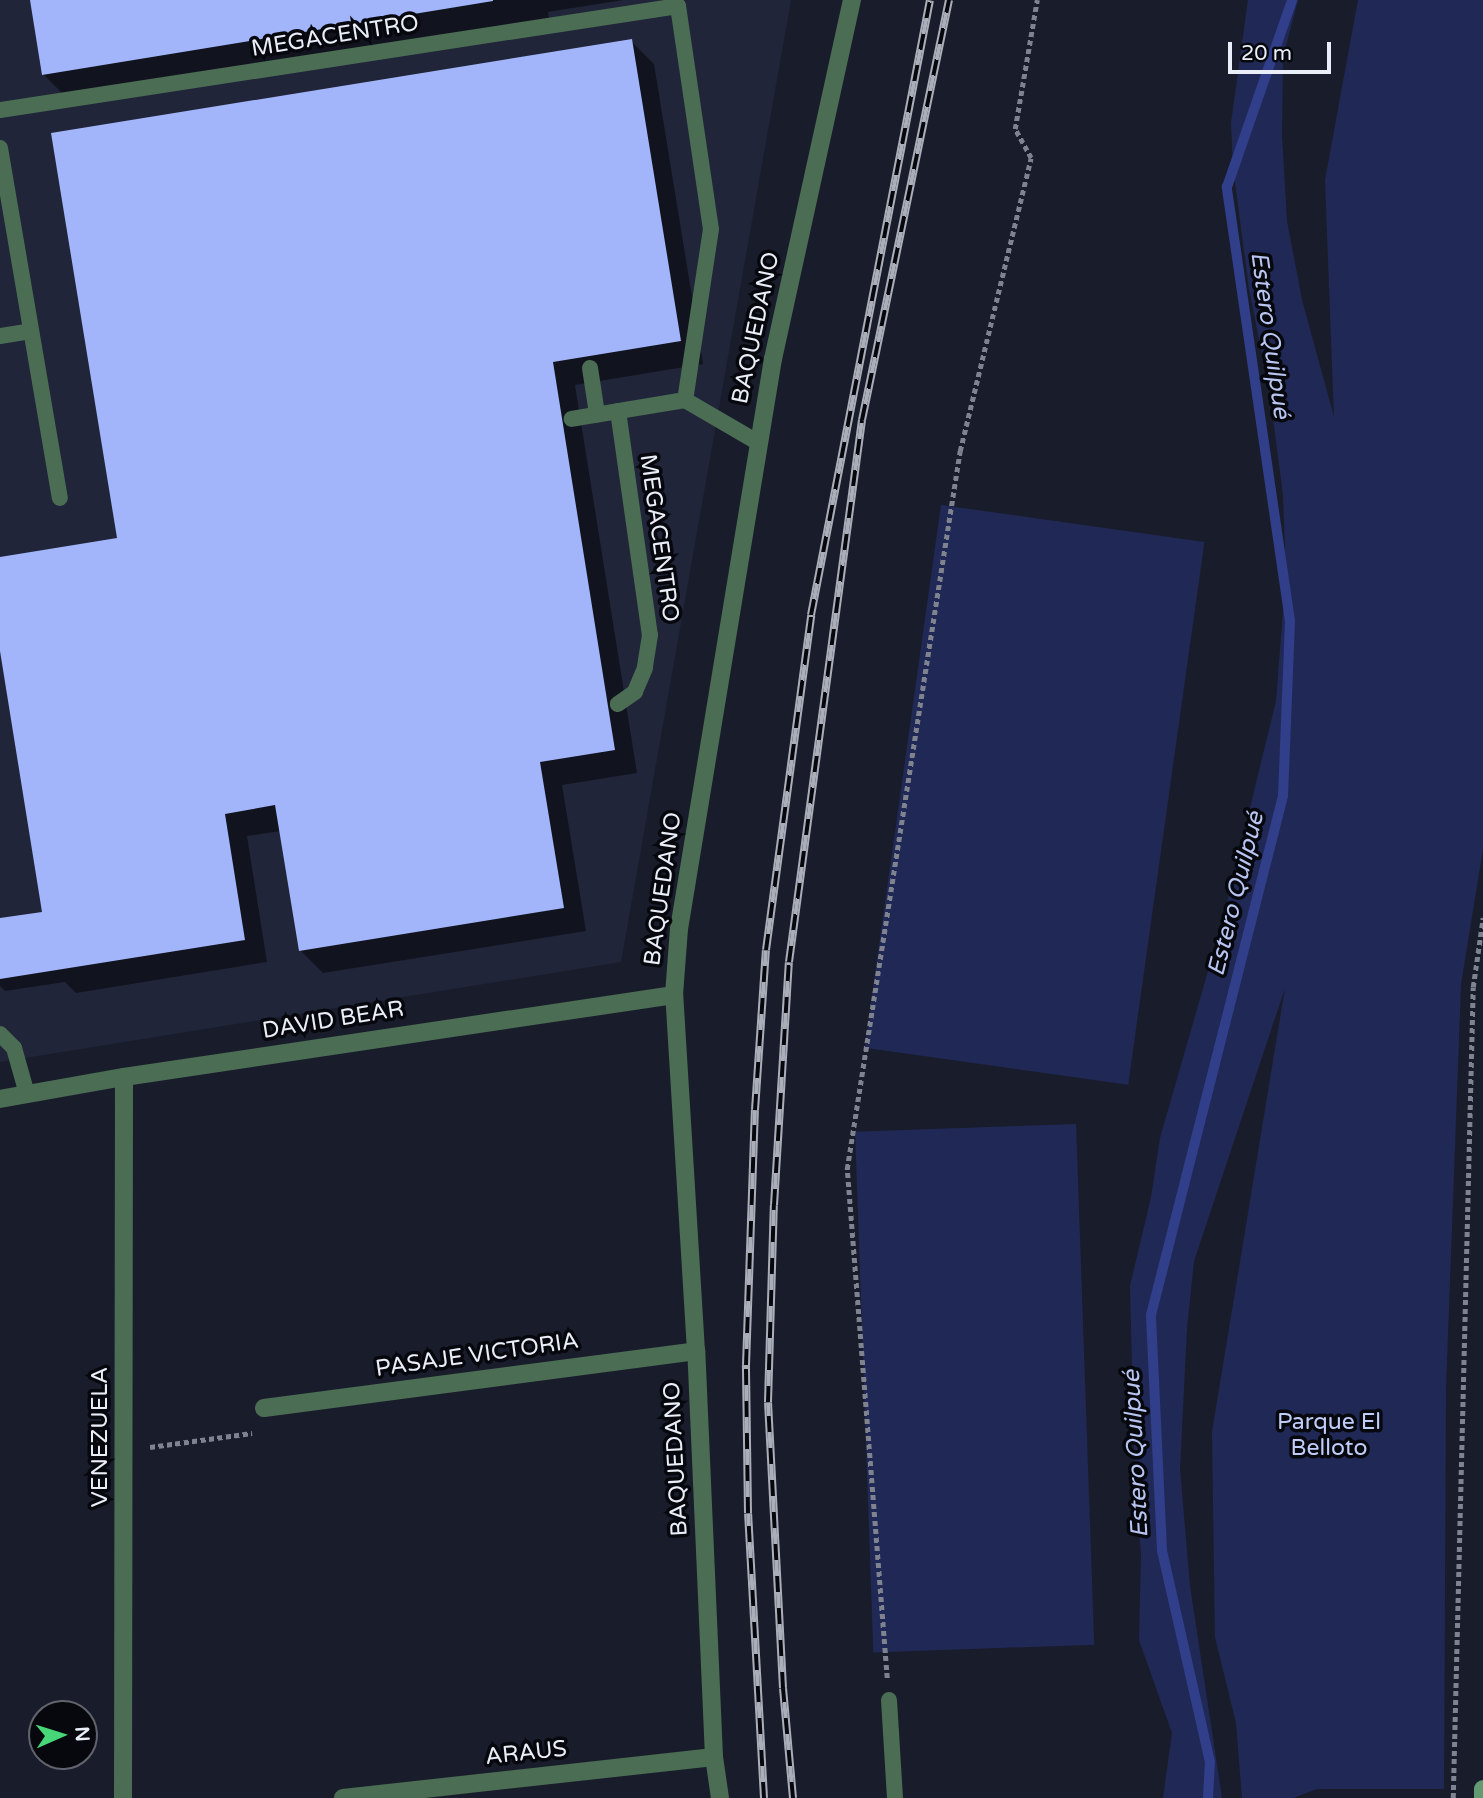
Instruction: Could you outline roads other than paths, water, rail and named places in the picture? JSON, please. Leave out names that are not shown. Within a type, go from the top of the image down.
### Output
[{"type":"main road","points":[[1483,1789],[1483,1798]]},
{"type":"street","name":"BAQUEDANO","points":[[720,1798],[714,1757],[696,1351],[674,995],[679,929],[776,345],[852,0]]},
{"type":"street","name":"DAVID BEAR","points":[[0,1098],[674,995]]},
{"type":"street","name":"VENEZUELA","points":[[123,1798],[124,1077]]},
{"type":"street","name":"PASAJE VICTORIA","points":[[264,1408],[696,1351]]},
{"type":"street","name":"ARAUS","points":[[343,1798],[714,1757]]},
{"type":"lane","name":"MEGACENTRO","points":[[0,110],[681,3],[711,229],[685,400]]},
{"type":"lane","points":[[0,148],[60,498]]},
{"type":"lane","points":[[0,336],[31,331]]},
{"type":"lane","points":[[590,368],[597,414]]},
{"type":"lane","points":[[572,419],[685,400],[759,443]]},
{"type":"lane","name":"MEGACENTRO","points":[[618,411],[650,635],[645,668],[635,692],[618,704]]},
{"type":"lane","points":[[0,1034],[14,1048],[27,1094]]},
{"type":"lane","points":[[889,1700],[895,1798]]},
{"type":"waterway","name":"Estero Quilpué","points":[[1208,1798],[1210,1762],[1162,1550],[1151,1315],[1283,796],[1290,621],[1227,187],[1292,0]]},
{"type":"railway","points":[[764,1798],[748,1513],[746,1365],[755,1110],[766,950],[811,615],[930,0]]},
{"type":"railway","points":[[793,1798],[783,1688],[768,1402],[774,1205],[789,962],[862,420],[949,0]]},
{"type":"park label","name":"Parque El Belloto","points":[[1329,1435]]}]
